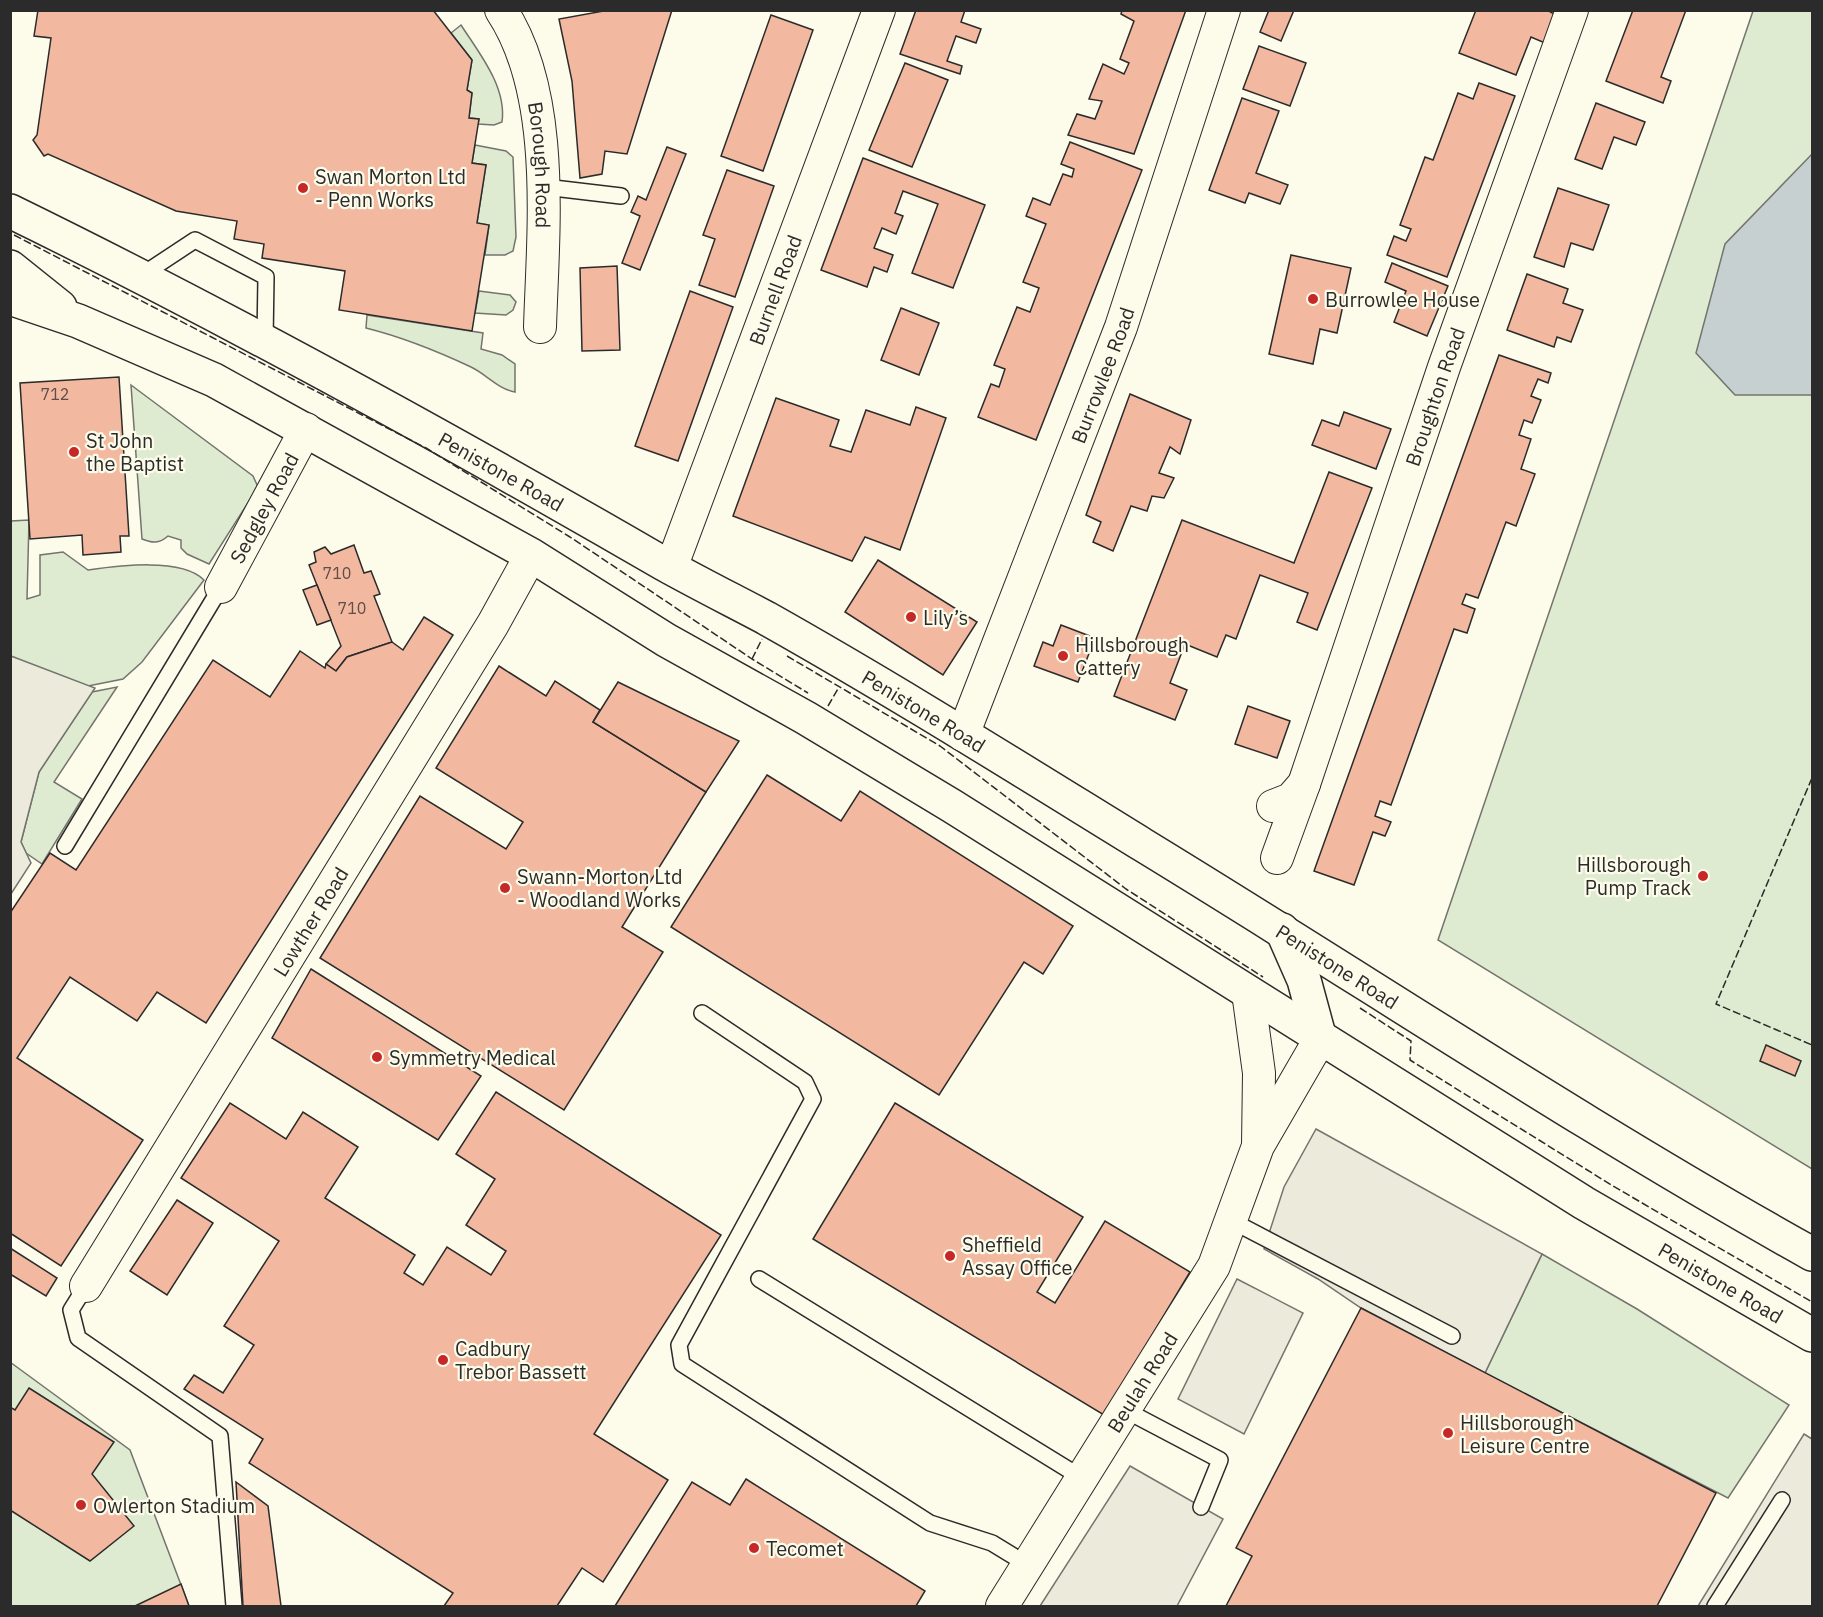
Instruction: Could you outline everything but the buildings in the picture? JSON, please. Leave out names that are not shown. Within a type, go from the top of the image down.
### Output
[{"type":"highway","name":"Penistone Road","points":[[10,211],[142,275],[265,340],[537,489],[671,568],[768,619],[1282,930],[1543,1095],[1722,1204],[1812,1254]]},
{"type":"highway","points":[[10,267],[78,321]]},
{"type":"highway","name":"Penistone Road","points":[[10,298],[78,321],[214,380],[531,555],[666,640],[806,718],[952,806],[1584,1203],[1812,1335]]},
{"type":"highway","points":[[1282,930],[1304,980],[1320,1038]]},
{"type":"street","name":"Borough Road","points":[[501,10],[525,59],[535,107],[545,187],[540,327]]},
{"type":"street","name":"Burnell Road","points":[[671,568],[879,10]]},
{"type":"street","name":"Burrowlee Road","points":[[963,735],[1120,327],[1224,10]]},
{"type":"street","name":"Broughton Road","points":[[1277,858],[1444,367],[1572,10]]},
{"type":"street","name":"Sedgley Road","points":[[221,587],[306,429]]},
{"type":"street","name":"Lowther Road","points":[[86,1286],[493,624],[531,555]]},
{"type":"street","points":[[1273,806],[1291,799],[1304,784]]},
{"type":"street","name":"Beulah Road","points":[[1248,992],[1259,1073],[1257,1146]]},
{"type":"street","name":"Beulah Road","points":[[1002,1606],[1214,1266],[1257,1146],[1320,1038]]},
{"type":"lane","points":[[545,187],[621,196]]},
{"type":"lane","points":[[142,275],[195,240],[266,277],[265,340]]},
{"type":"lane","points":[[64,846],[221,587]]},
{"type":"lane","points":[[702,1013],[805,1082],[813,1099],[679,1346],[682,1364],[930,1523],[992,1542],[1028,1565]]},
{"type":"lane","points":[[1232,1221],[1452,1336]]},
{"type":"lane","points":[[759,1280],[1082,1478]]},
{"type":"lane","points":[[86,1286],[71,1310],[78,1338],[220,1436],[234,1606]]},
{"type":"lane","points":[[1125,1410],[1220,1460],[1201,1507]]},
{"type":"lane","points":[[1715,1606],[1782,1500]]},
{"type":"green space","points":[[1753,11],[1812,11],[1812,1169],[1438,940]]},
{"type":"green space","points":[[461,25],[496,83],[502,109],[502,122],[494,125],[478,124],[479,119],[469,118],[472,93],[467,90],[472,60],[451,33]]},
{"type":"green space","points":[[475,145],[506,151],[513,157],[516,237],[513,251],[505,255],[485,255],[489,225],[477,223],[486,165],[472,163]]},
{"type":"green space","points":[[479,291],[510,295],[516,302],[513,310],[506,315],[475,313]]},
{"type":"green space","points":[[367,315],[483,333],[481,349],[502,355],[515,364],[515,392],[503,388],[476,370],[445,355],[366,328]]},
{"type":"green space","points":[[131,385],[253,476],[258,487],[209,564],[187,554],[181,548],[181,540],[168,536],[155,542],[142,539]]},
{"type":"green space","points":[[29,520],[27,599],[40,595],[40,555],[63,552],[88,570],[132,565],[165,566],[181,568],[204,580],[142,662],[123,679],[83,687],[11,657],[11,521]]},
{"type":"green space","points":[[117,687],[54,782],[82,799],[42,864],[26,853],[21,842],[39,772],[92,692]]},
{"type":"green space","points":[[1542,1254],[1637,1309],[1789,1405],[1728,1498],[1485,1373]]},
{"type":"green space","name":"Owlerton Stadium","points":[[10,1362],[130,1450],[189,1606],[11,1606]]},
{"type":"shaded area","points":[[1812,154],[1812,395],[1735,395],[1696,353],[1725,244]]},
{"type":"shaded area","points":[[11,656],[95,688],[39,772],[21,842],[31,863],[11,894]]},
{"type":"shaded area","points":[[1316,1129],[1542,1254],[1485,1373],[1361,1308],[1318,1279],[1264,1249],[1284,1187]]},
{"type":"shaded area","points":[[1237,1279],[1303,1313],[1244,1434],[1178,1399]]},
{"type":"shaded area","points":[[1804,1434],[1812,1439],[1812,1606],[1698,1606]]},
{"type":"shaded area","points":[[1130,1466],[1223,1519],[1177,1606],[1040,1606]]},
{"type":"fence","points":[[14,235],[426,448],[570,537],[752,659],[808,693]]},
{"type":"fence","points":[[752,659],[762,639]]},
{"type":"fence","points":[[787,656],[940,746],[1126,889],[1263,977]]},
{"type":"fence","points":[[828,706],[839,687]]},
{"type":"fence","points":[[1812,778],[1716,1004],[1812,1045]]},
{"type":"fence","points":[[1360,1008],[1411,1041],[1410,1060],[1613,1186],[1812,1302]]},
{"type":"place","name":"Swan Morton Ltd - Penn Works","points":[[303,188]]},
{"type":"place","name":"Burrowlee House","points":[[1313,299]]},
{"type":"place","name":"St John the Baptist","points":[[74,452]]},
{"type":"place","name":"Lily’s","points":[[911,617]]},
{"type":"place","name":"Hillsborough Cattery","points":[[1063,656]]},
{"type":"place","name":"Hillsborough Pump Track","points":[[1703,876]]},
{"type":"place","name":"Swann-Morton Ltd - Woodland Works","points":[[505,888]]},
{"type":"place","name":"Symmetry Medical","points":[[377,1057]]},
{"type":"place","name":"Sheffield Assay Office","points":[[950,1256]]},
{"type":"place","name":"Cadbury Trebor Bassett","points":[[443,1360]]},
{"type":"place","name":"Hillsborough Leisure Centre","points":[[1448,1433]]},
{"type":"place","name":"Owlerton Stadium","points":[[81,1505]]},
{"type":"place","name":"Tecomet","points":[[754,1548]]}]
